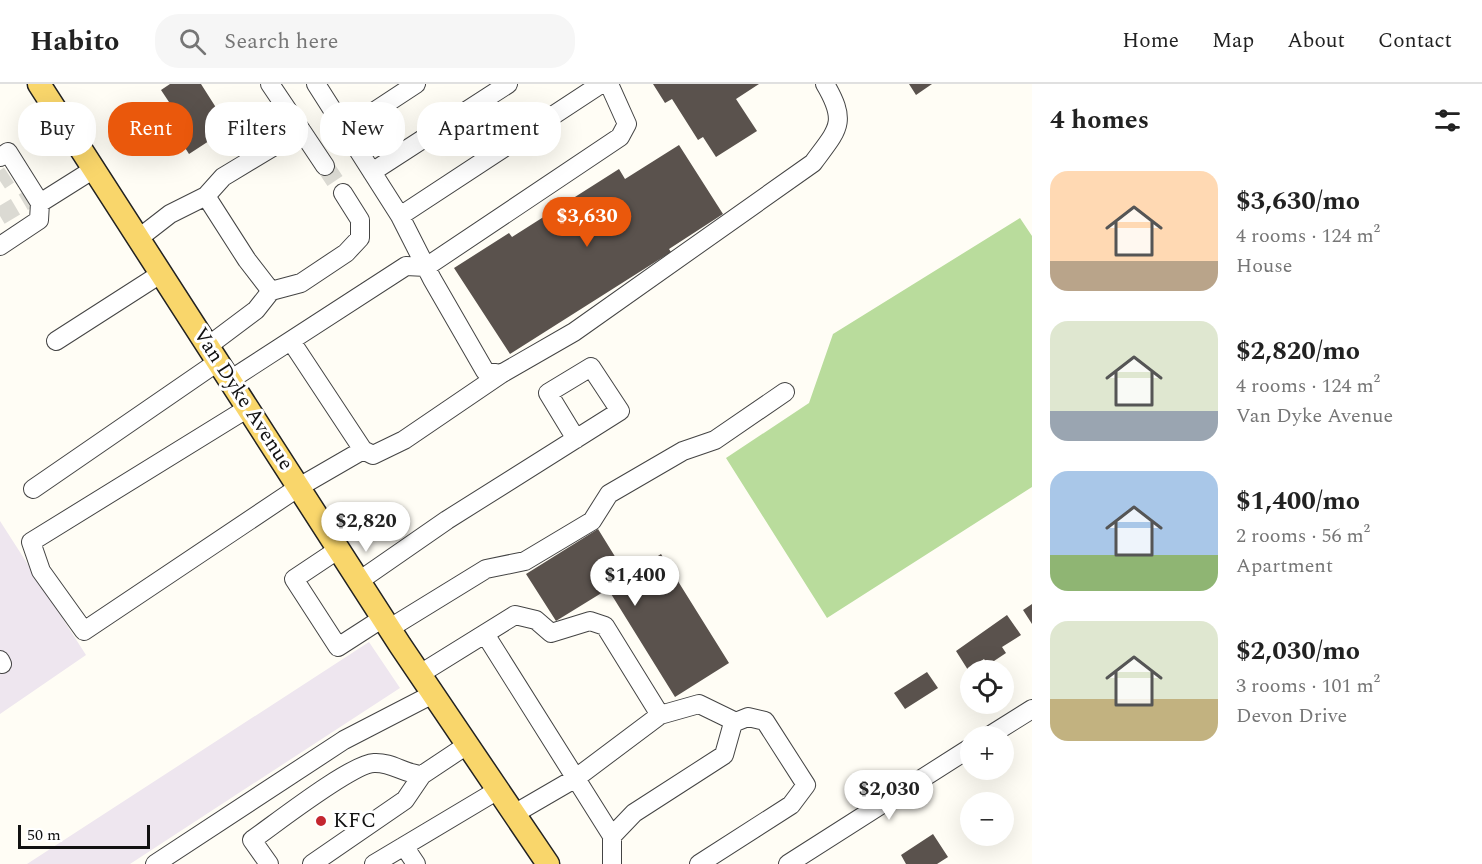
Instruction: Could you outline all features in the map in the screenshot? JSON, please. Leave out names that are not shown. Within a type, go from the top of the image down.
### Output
[{"type":"main road","name":"Van Dyke Avenue","points":[[39,84],[386,623],[548,864]]},
{"type":"street","points":[[270,84],[282,102]]},
{"type":"street","points":[[388,102],[416,84]]},
{"type":"street","points":[[372,172],[508,84]]},
{"type":"street","points":[[400,216],[601,84]]},
{"type":"street","points":[[33,489],[219,362],[291,341],[406,266],[426,267],[620,137],[627,124],[609,84]]},
{"type":"street","points":[[291,341],[363,450],[373,455],[404,440],[501,374],[573,332],[813,163],[838,129],[837,105],[825,84]]},
{"type":"street","points":[[320,85],[329,102]]},
{"type":"street","points":[[308,140],[325,166]]},
{"type":"street","points":[[0,157],[8,152],[14,172],[34,199],[39,220],[0,246]]},
{"type":"street","points":[[139,238],[170,214],[206,196],[223,177],[258,156]]},
{"type":"street","points":[[362,156],[400,216],[485,371],[501,374]]},
{"type":"street","points":[[34,199],[94,169]]},
{"type":"street","points":[[219,362],[271,291],[301,283],[346,253],[360,238],[360,220],[343,193]]},
{"type":"street","points":[[206,196],[247,260],[271,291]]},
{"type":"street","points":[[56,341],[162,273]]},
{"type":"street","points":[[339,549],[294,579],[338,647],[486,569],[525,561],[592,521],[609,494],[683,451],[715,440],[785,392]]},
{"type":"street","points":[[248,408],[31,542],[41,571],[84,631],[299,487],[363,450]]},
{"type":"street","points":[[359,581],[447,520],[576,439]]},
{"type":"street","points":[[420,674],[515,615],[536,620],[551,633],[590,621],[605,626],[660,716]]},
{"type":"street","points":[[485,634],[612,836],[612,864]]},
{"type":"street","points":[[155,864],[344,740],[433,694]]},
{"type":"street","points":[[514,814],[576,778],[660,716],[699,704],[736,722]]},
{"type":"street","points":[[1005,726],[1032,709]]},
{"type":"street","points":[[612,836],[634,813],[724,755],[733,723],[748,717],[765,721],[806,785],[791,805],[699,864]]},
{"type":"street","points":[[312,864],[405,800],[422,775],[468,745]]},
{"type":"street","points":[[788,864],[960,754]]},
{"type":"street","points":[[252,840],[352,772],[370,763],[394,765],[413,775],[422,775]]},
{"type":"street","points":[[374,864],[498,790]]},
{"type":"street","points":[[235,812],[268,864]]},
{"type":"street","points":[[404,846],[416,864]]},
{"type":"shaded area","points":[[0,521],[86,655],[0,714]]},
{"type":"shaded area","points":[[369,642],[400,688],[130,864],[27,864]]},
{"type":"green space","points":[[1020,218],[1032,236],[1032,487],[827,618],[726,458],[809,403],[833,334]]},
{"type":"building","points":[[170,84],[201,84],[212,102],[205,102],[205,144],[193,151],[193,102],[169,102],[161,90]]},
{"type":"building","points":[[653,84],[759,84],[736,99],[757,131],[716,157],[703,137],[698,140],[672,99],[665,103]]},
{"type":"building","points":[[909,84],[932,84],[916,95]]},
{"type":"building","points":[[679,145],[723,214],[669,249],[671,252],[510,354],[454,268],[509,233],[512,237],[619,169],[625,179]]},
{"type":"building","points":[[598,529],[627,576],[661,554],[729,663],[675,697],[608,589],[556,621],[526,574]]},
{"type":"building","points":[[1032,604],[1032,624],[1023,610]]},
{"type":"building","points":[[1007,615],[1021,635],[1002,647],[1006,653],[996,660],[962,660],[956,651]]},
{"type":"building","points":[[927,672],[938,688],[905,709],[894,693]]},
{"type":"building","points":[[933,834],[948,857],[937,864],[906,864],[901,855]]},
{"type":"tunnel","points":[[325,166],[343,193]]},
{"type":"tunnel","points":[[0,181],[9,175]]},
{"type":"tunnel","points":[[0,216],[27,200]]},
{"type":"place","name":"KFC","points":[[321,821]]}]
